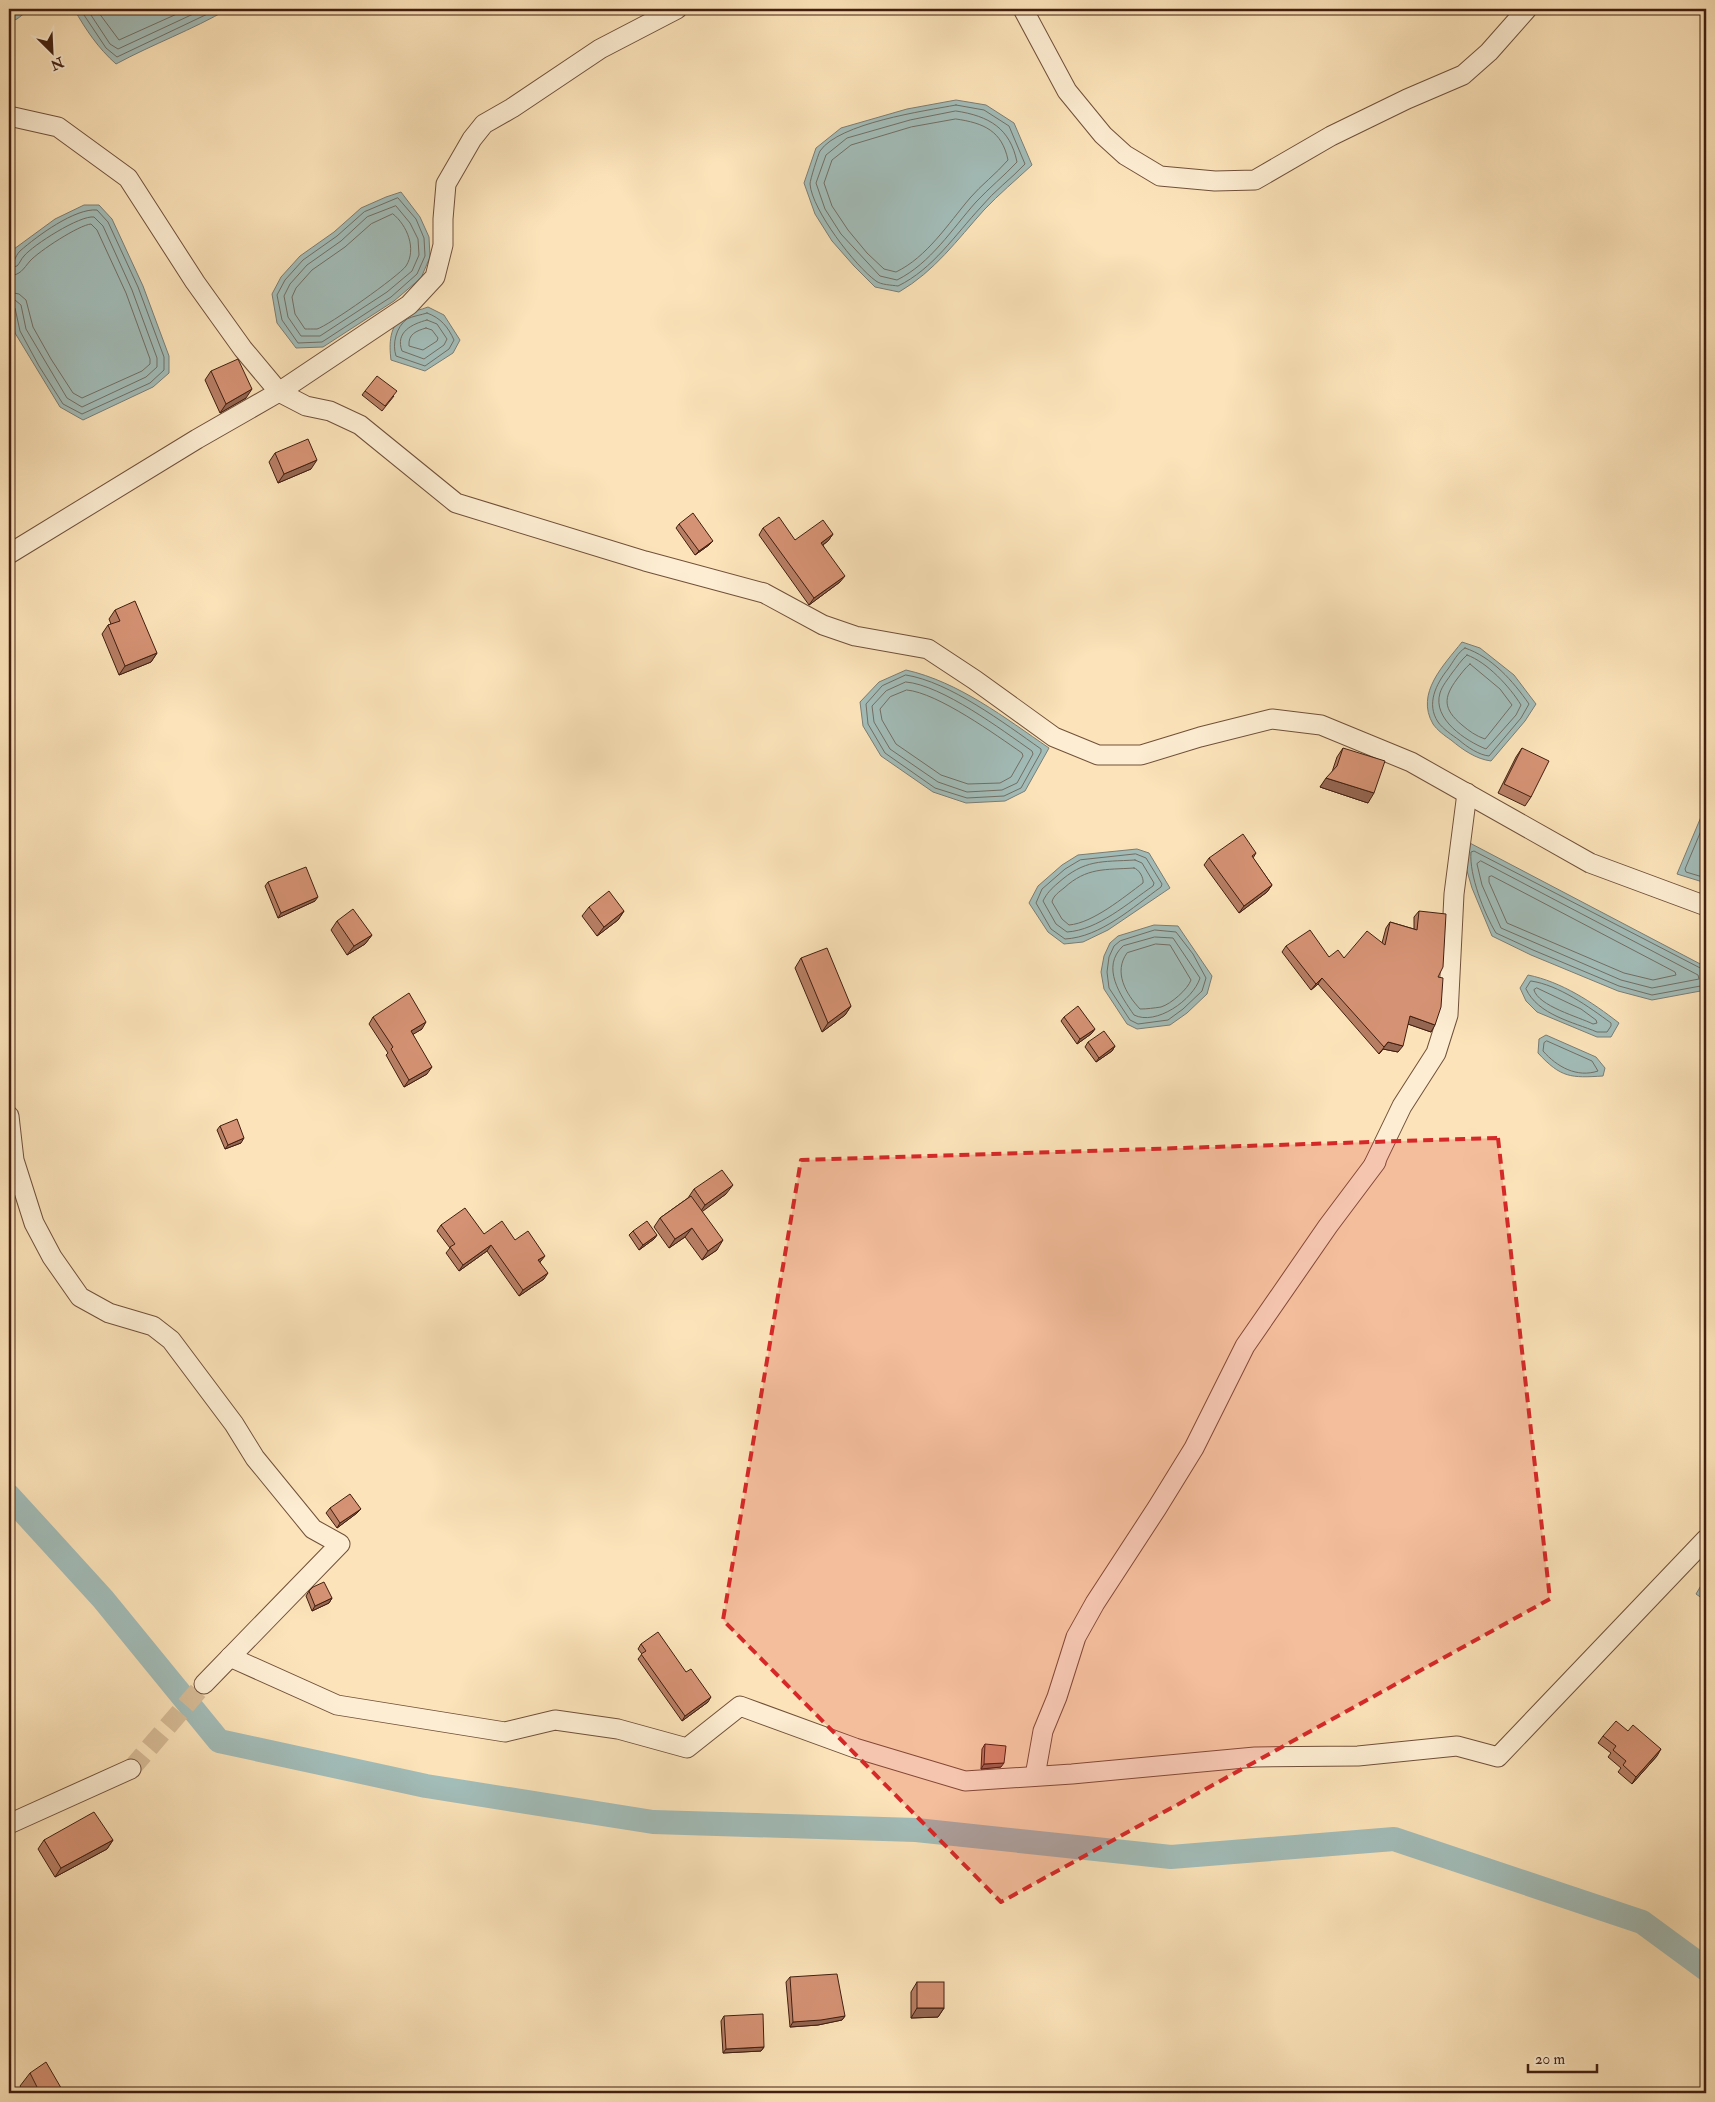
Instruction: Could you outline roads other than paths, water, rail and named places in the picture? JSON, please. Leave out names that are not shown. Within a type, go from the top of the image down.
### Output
[{"type":"street","points":[[9,554],[197,439],[278,392],[409,305],[435,277],[443,245],[446,184],[472,139],[484,124],[512,108],[600,49],[677,9]]},
{"type":"street","points":[[1023,9],[1067,91],[1103,135],[1125,155],[1160,176],[1215,181],[1255,180],[1331,136],[1463,74],[1489,52],[1527,9]]},
{"type":"street","points":[[9,116],[58,127],[128,178],[195,282],[243,349],[278,392],[306,406],[330,411],[360,426],[456,503],[645,561],[764,593],[823,626],[855,636],[928,649],[1054,736],[1098,755],[1141,755],[1200,737],[1272,719],[1321,725],[1411,762],[1590,863],[1706,906]]},
{"type":"street","points":[[1035,1776],[1042,1731],[1056,1697],[1076,1637],[1194,1448],[1246,1346],[1328,1226],[1375,1163],[1402,1106],[1436,1053],[1448,1015],[1454,894],[1467,793]]},
{"type":"street","points":[[9,1116],[14,1160],[34,1223],[52,1257],[80,1297],[109,1313],[153,1326],[172,1340],[220,1403],[255,1458],[313,1529],[340,1544],[204,1684]]},
{"type":"street","points":[[230,1657],[337,1705],[505,1732],[555,1720],[618,1729],[687,1748],[740,1706],[855,1748],[965,1781],[1255,1757],[1358,1756],[1457,1746],[1498,1757],[1706,1538]]},
{"type":"street","points":[[9,1824],[131,1769]]},
{"type":"water","points":[[9,9],[30,9],[17,19],[9,22]]},
{"type":"water","points":[[74,9],[228,9],[201,24],[116,64],[93,38]]},
{"type":"water","points":[[956,100],[986,105],[1014,123],[1032,165],[990,204],[924,275],[899,292],[875,287],[832,241],[815,214],[804,183],[816,148],[841,128],[907,109]]},
{"type":"water","points":[[401,192],[420,217],[429,237],[430,257],[421,278],[394,301],[323,347],[296,348],[277,323],[272,294],[281,277],[300,256],[334,232],[361,208]]},
{"type":"water","points":[[84,205],[99,205],[112,219],[143,286],[169,356],[169,373],[153,387],[83,420],[60,407],[15,333],[9,298],[9,262],[14,249],[55,219]]},
{"type":"water","points":[[428,307],[444,315],[460,340],[453,353],[425,371],[391,360],[390,341],[396,324],[407,314]]},
{"type":"water","points":[[1462,642],[1480,648],[1514,675],[1536,704],[1525,721],[1491,761],[1470,754],[1444,735],[1433,724],[1428,713],[1427,701],[1434,680]]},
{"type":"water","points":[[906,670],[945,683],[963,692],[998,713],[1049,748],[1025,791],[1005,801],[966,803],[933,792],[881,756],[863,726],[860,702],[879,682]]},
{"type":"water","points":[[1706,805],[1706,883],[1677,874]]},
{"type":"water","points":[[1466,841],[1706,967],[1706,990],[1652,1000],[1618,991],[1531,955],[1492,936],[1472,888],[1465,864]]},
{"type":"water","points":[[1137,849],[1149,853],[1170,888],[1108,930],[1083,942],[1064,944],[1048,932],[1029,903],[1038,886],[1062,865],[1078,855]]},
{"type":"water","points":[[1154,925],[1178,926],[1212,976],[1207,994],[1187,1013],[1170,1025],[1137,1029],[1127,1024],[1104,989],[1101,972],[1104,956],[1110,943],[1118,936]]},
{"type":"water","points":[[1528,975],[1553,982],[1587,1000],[1609,1015],[1619,1023],[1611,1037],[1597,1037],[1537,1012],[1526,1001],[1520,988]]},
{"type":"water","points":[[1546,1035],[1596,1057],[1605,1068],[1603,1076],[1583,1077],[1567,1075],[1553,1067],[1538,1053],[1539,1039]]},
{"type":"water","points":[[1706,1577],[1706,1601],[1696,1594]]},
{"type":"waterway","points":[[9,1496],[103,1599],[219,1741],[426,1786],[653,1822],[916,1830],[1171,1857],[1394,1839],[1642,1922],[1706,1969]]},
{"type":"tunnel","points":[[131,1769],[204,1684]]}]
